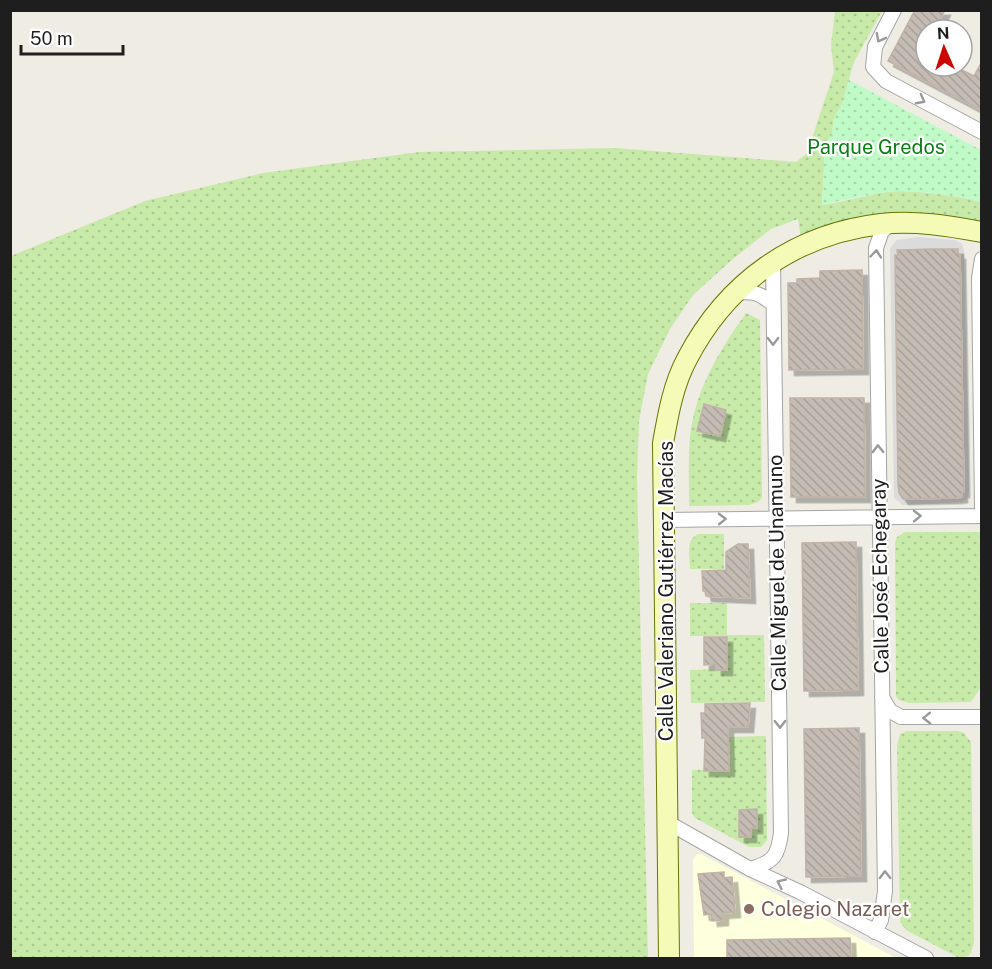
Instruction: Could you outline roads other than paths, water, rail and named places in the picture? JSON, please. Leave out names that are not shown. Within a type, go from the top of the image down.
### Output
[{"type":"main road","name":"Calle Valeriano Gutiérrez Macías","points":[[669,958],[663,443],[676,386],[686,360],[702,334],[734,293],[773,261],[792,249],[825,236],[891,224],[934,225],[981,232]]},
{"type":"street","points":[[894,10],[875,47],[873,67],[886,81],[981,132]]},
{"type":"street","name":"Calle José Echegaray","points":[[875,932],[881,920],[885,891],[876,248],[882,231],[891,224]]},
{"type":"street","points":[[981,259],[981,507]]},
{"type":"street","name":"Calle Miguel de Unamuno","points":[[750,869],[766,864],[778,853],[781,832],[773,261]]},
{"type":"street","points":[[734,293],[751,291],[773,303]]},
{"type":"street","points":[[664,520],[981,516]]},
{"type":"street","points":[[882,697],[890,711],[901,717],[981,717]]},
{"type":"street","points":[[668,822],[750,869],[800,892],[926,958]]},
{"type":"place","name":"Colegio Nazaret","points":[[749,909]]},
{"type":"park label","name":"Parque Gredos","points":[[876,147]]}]
